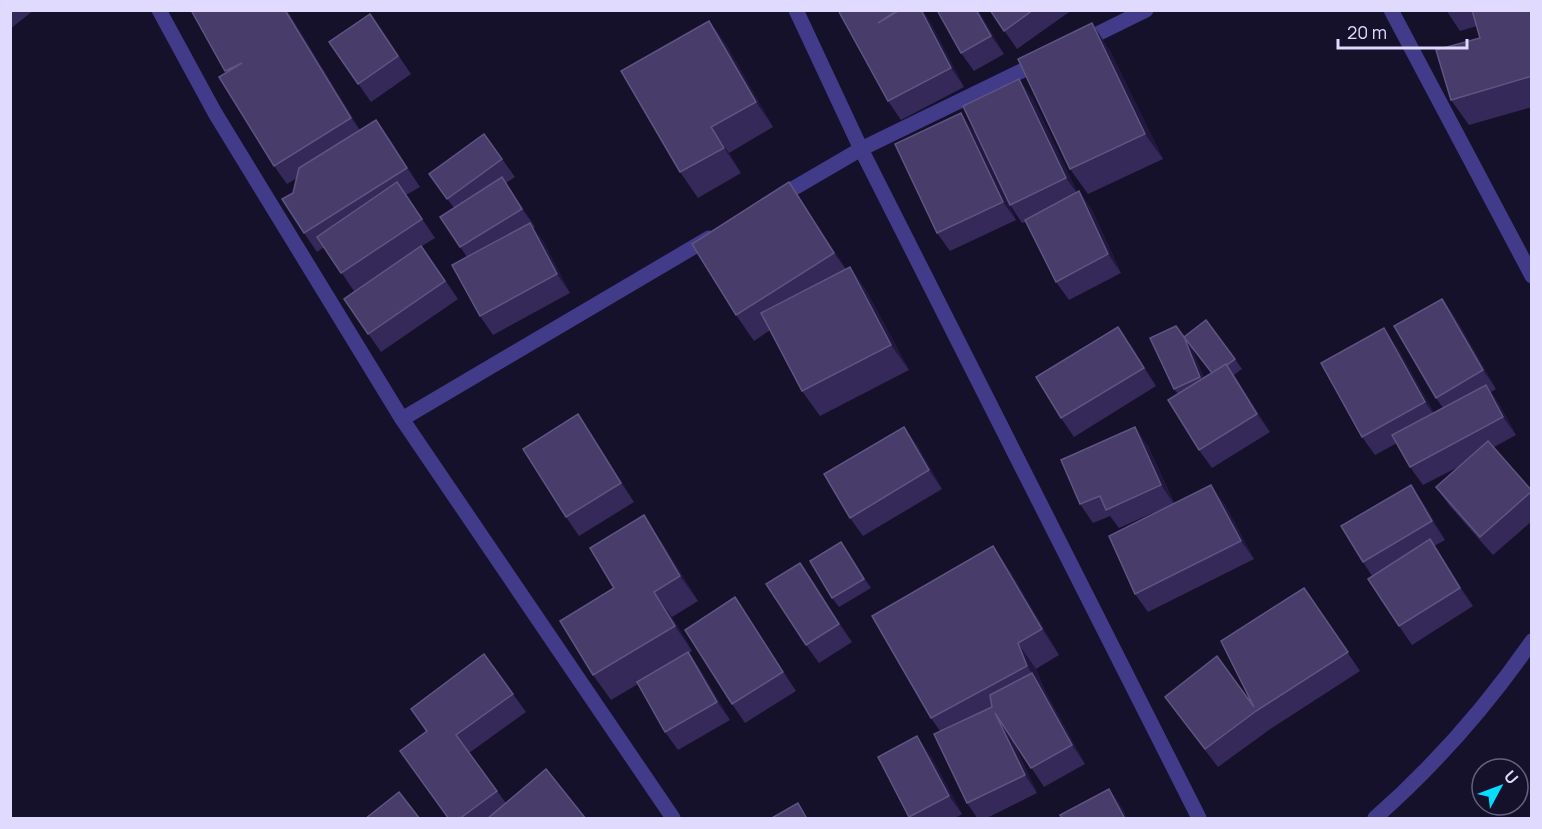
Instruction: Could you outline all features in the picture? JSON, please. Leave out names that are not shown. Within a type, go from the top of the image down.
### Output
[{"type":"street","points":[[159,10],[215,113],[402,419],[673,819]]},
{"type":"street","points":[[796,10],[861,148],[1199,819]]},
{"type":"street","points":[[759,208],[861,148],[1146,10]]},
{"type":"street","points":[[1391,10],[1532,276]]},
{"type":"street","points":[[402,419],[718,233]]},
{"type":"street","points":[[1375,819],[1402,794],[1469,723],[1532,641]]},
{"type":"building","points":[[191,10],[285,10],[351,118],[274,166],[219,77],[242,63],[225,71]]},
{"type":"building","points":[[838,10],[897,10],[878,23],[900,10],[921,10],[951,68],[888,101]]},
{"type":"building","points":[[937,10],[976,10],[991,36],[961,53]]},
{"type":"building","points":[[990,10],[1033,10],[1004,31]]},
{"type":"building","points":[[1472,10],[1532,10],[1532,76],[1451,100],[1436,50],[1480,38]]},
{"type":"building","points":[[370,14],[398,56],[358,84],[329,42]]},
{"type":"building","points":[[709,21],[756,102],[711,127],[724,148],[680,172],[621,71]]},
{"type":"building","points":[[1092,23],[1145,134],[1070,169],[1018,59]]},
{"type":"building","points":[[1019,79],[1066,178],[1010,205],[963,106]]},
{"type":"building","points":[[961,113],[1003,202],[937,233],[895,144]]},
{"type":"building","points":[[376,120],[407,168],[304,233],[282,199],[293,193],[299,168]]},
{"type":"building","points":[[484,134],[502,159],[447,199],[429,174]]},
{"type":"building","points":[[502,177],[522,209],[460,247],[440,217]]},
{"type":"building","points":[[397,182],[422,219],[341,273],[317,237]]},
{"type":"building","points":[[789,182],[834,253],[736,315],[692,244]]},
{"type":"building","points":[[1079,191],[1108,254],[1056,282],[1025,220]]},
{"type":"building","points":[[530,223],[557,274],[480,316],[452,265]]},
{"type":"building","points":[[421,246],[445,281],[368,334],[344,299]]},
{"type":"building","points":[[850,267],[891,345],[802,391],[761,313]]},
{"type":"building","points":[[1442,299],[1483,370],[1436,398],[1394,326]]},
{"type":"building","points":[[1206,320],[1235,359],[1212,373],[1184,337]]},
{"type":"building","points":[[1176,326],[1184,337],[1200,377],[1174,389],[1150,338]]},
{"type":"building","points":[[1118,327],[1144,368],[1061,418],[1036,377]]},
{"type":"building","points":[[1384,328],[1425,402],[1362,437],[1321,363]]},
{"type":"building","points":[[1226,364],[1257,414],[1199,450],[1168,400]]},
{"type":"building","points":[[1486,385],[1503,417],[1410,467],[1392,435]]},
{"type":"building","points":[[578,414],[621,483],[566,517],[523,449]]},
{"type":"building","points":[[904,427],[929,470],[850,518],[824,474]]},
{"type":"building","points":[[1135,427],[1161,485],[1106,510],[1100,496],[1080,504],[1061,460]]},
{"type":"building","points":[[1488,441],[1532,491],[1480,537],[1436,487]]},
{"type":"building","points":[[1211,485],[1241,541],[1135,594],[1109,536]]},
{"type":"building","points":[[1411,485],[1432,521],[1363,562],[1341,526]]},
{"type":"building","points":[[644,515],[680,576],[654,592],[675,626],[593,675],[560,621],[614,588],[590,548]]},
{"type":"building","points":[[1430,539],[1460,588],[1399,626],[1368,579]]},
{"type":"building","points":[[841,542],[864,579],[832,598],[810,561]]},
{"type":"building","points":[[993,546],[1042,629],[1018,643],[1027,666],[931,718],[872,616]]},
{"type":"building","points":[[800,563],[839,624],[806,645],[766,584]]},
{"type":"building","points":[[1304,588],[1348,652],[1256,711],[1205,749],[1165,697],[1217,656],[1254,707],[1221,641]]},
{"type":"building","points":[[735,597],[783,672],[732,704],[685,630]]},
{"type":"building","points":[[688,652],[717,702],[665,732],[637,682]]},
{"type":"building","points":[[484,654],[513,694],[456,735],[497,791],[459,819],[449,819],[400,751],[427,731],[411,709]]},
{"type":"building","points":[[1032,673],[1072,745],[1031,768],[995,713],[1025,775],[967,803],[934,734],[992,707],[990,695]]},
{"type":"building","points":[[917,736],[949,796],[909,817],[878,757]]},
{"type":"building","points":[[546,769],[586,819],[487,819]]},
{"type":"building","points":[[1109,789],[1125,819],[1062,819],[1060,815]]},
{"type":"building","points":[[399,792],[420,819],[365,819]]},
{"type":"building","points":[[798,803],[807,819],[770,819]]}]
